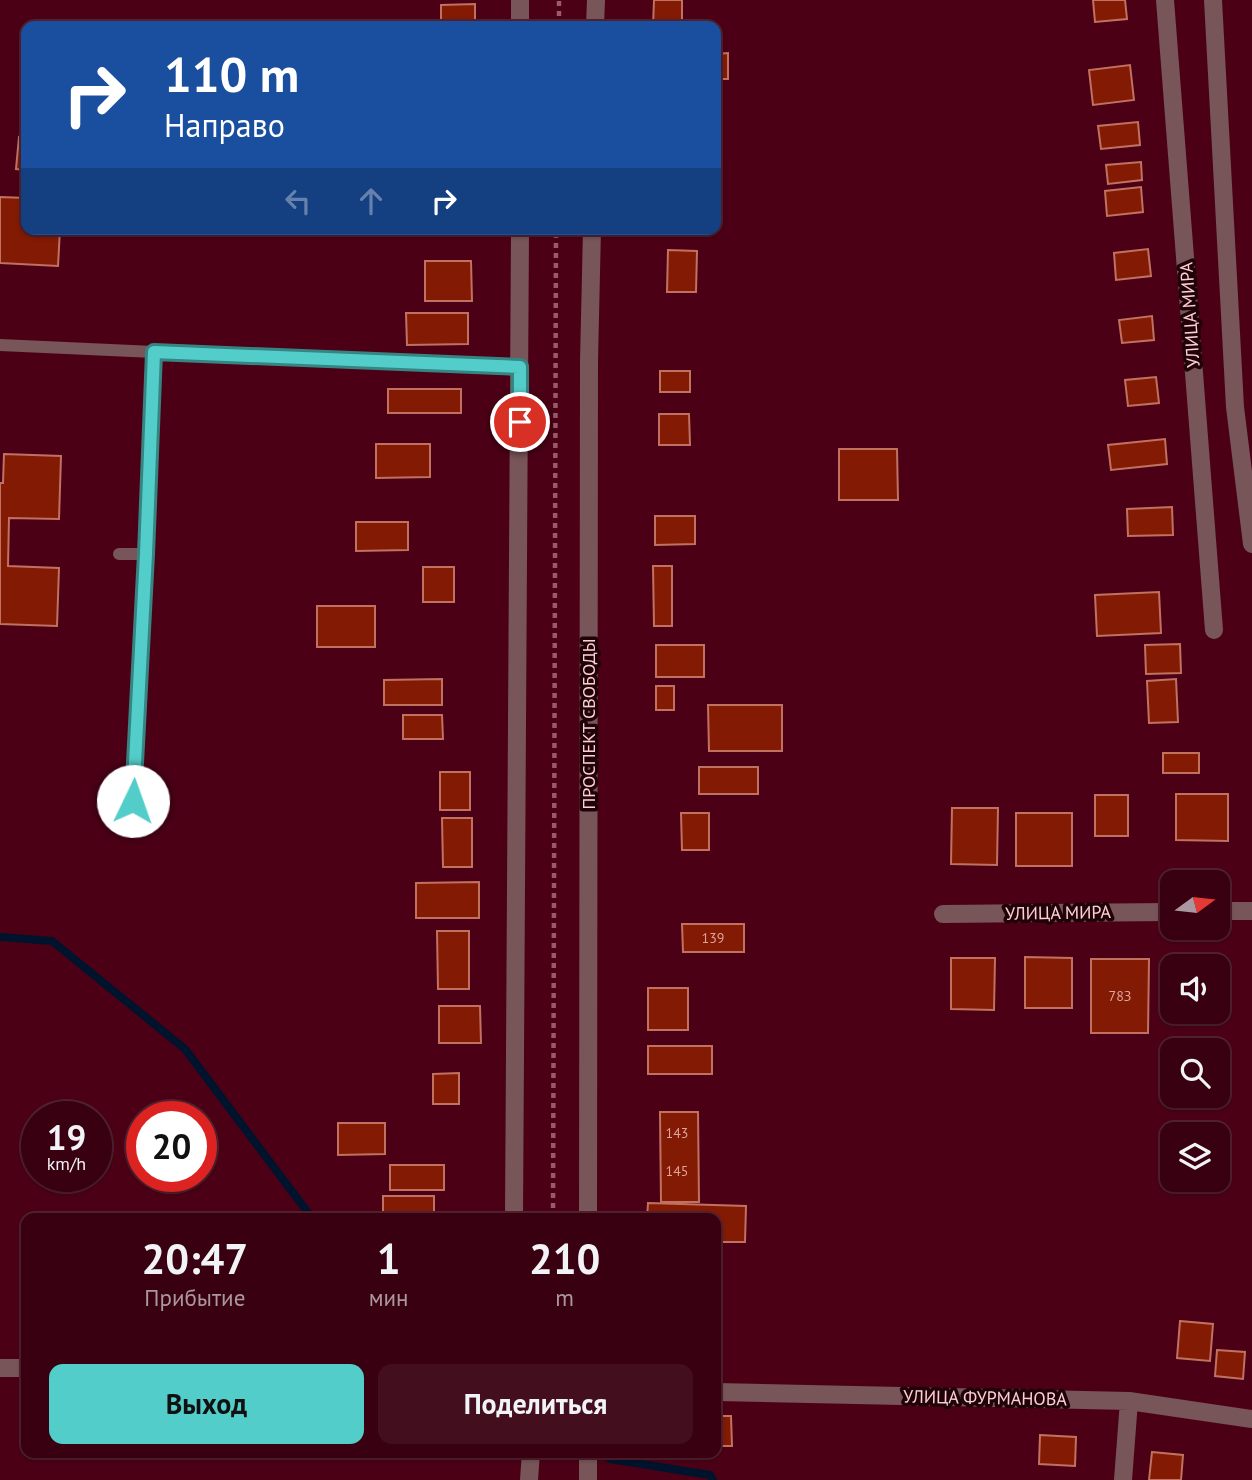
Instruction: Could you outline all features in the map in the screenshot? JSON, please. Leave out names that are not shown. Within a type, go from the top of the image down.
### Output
[{"type":"street","points":[[520,0],[520,21]]},
{"type":"street","points":[[596,0],[596,21]]},
{"type":"street","name":"УЛИЦА МИРА","points":[[1165,0],[1214,630]]},
{"type":"street","points":[[1213,0],[1235,407],[1252,544]]},
{"type":"street","points":[[514,1213],[520,235]]},
{"type":"street","name":"ПРОСПЕКТ СВОБОДЫ","points":[[588,1213],[589,361],[592,235]]},
{"type":"street","points":[[1230,911],[1252,911]]},
{"type":"street","name":"УЛИЦА МИРА","points":[[943,914],[1160,912]]},
{"type":"street","points":[[0,1368],[21,1368]]},
{"type":"street","name":"УЛИЦА ФУРМАНОВА","points":[[721,1392],[1129,1401],[1252,1419]]},
{"type":"street","points":[[1123,1480],[1129,1401]]},
{"type":"street","points":[[529,1480],[531,1458]]},
{"type":"street","points":[[588,1458],[588,1480]]},
{"type":"lane","points":[[0,345],[520,367]]},
{"type":"lane","points":[[133,801],[154,352]]},
{"type":"lane","points":[[118,554],[146,554]]},
{"type":"path","points":[[559,0],[559,21]]},
{"type":"path","points":[[553,1213],[556,235]]},
{"type":"building","points":[[654,0],[682,0],[682,21],[653,21]]},
{"type":"building","points":[[1093,0],[1125,0],[1127,19],[1095,22]]},
{"type":"building","points":[[475,4],[475,21],[441,21],[441,5]]},
{"type":"building","points":[[728,53],[728,79],[721,79],[721,54]]},
{"type":"building","points":[[1130,65],[1134,100],[1093,105],[1089,70]]},
{"type":"building","points":[[1138,122],[1140,145],[1101,149],[1098,126]]},
{"type":"building","points":[[19,137],[21,170],[16,169]]},
{"type":"building","points":[[1141,162],[1142,180],[1108,184],[1106,165]]},
{"type":"building","points":[[1141,187],[1143,212],[1107,216],[1105,191]]},
{"type":"building","points":[[0,197],[21,198],[21,235],[60,235],[58,266],[0,263]]},
{"type":"building","points":[[1148,249],[1151,276],[1116,280],[1114,253]]},
{"type":"building","points":[[668,250],[697,251],[696,292],[667,292]]},
{"type":"building","points":[[425,261],[471,261],[472,301],[425,301]]},
{"type":"building","points":[[406,313],[468,313],[468,344],[407,345]]},
{"type":"building","points":[[1152,316],[1154,340],[1122,343],[1119,320]]},
{"type":"building","points":[[660,371],[690,371],[690,392],[660,392]]},
{"type":"building","points":[[1156,377],[1159,403],[1128,406],[1125,380]]},
{"type":"building","points":[[388,389],[461,389],[461,413],[388,413]]},
{"type":"building","points":[[659,414],[689,414],[690,445],[659,445]]},
{"type":"building","points":[[1165,439],[1167,464],[1111,470],[1108,445]]},
{"type":"building","points":[[376,444],[430,444],[430,477],[376,478]]},
{"type":"building","points":[[839,449],[897,449],[898,500],[839,500]]},
{"type":"building","points":[[4,454],[61,456],[59,519],[9,518],[8,566],[59,568],[57,626],[0,624],[0,483],[3,483]]},
{"type":"building","points":[[1172,507],[1173,535],[1128,536],[1127,509]]},
{"type":"building","points":[[655,516],[695,516],[695,544],[655,545]]},
{"type":"building","points":[[356,522],[408,522],[408,550],[356,551]]},
{"type":"building","points":[[653,566],[672,566],[672,626],[654,626]]},
{"type":"building","points":[[423,567],[454,567],[454,602],[423,602]]},
{"type":"building","points":[[1159,592],[1161,633],[1097,636],[1095,595]]},
{"type":"building","points":[[317,606],[375,606],[375,647],[317,647]]},
{"type":"building","points":[[1180,644],[1181,673],[1146,674],[1145,645]]},
{"type":"building","points":[[656,645],[704,645],[704,677],[656,677]]},
{"type":"building","points":[[442,679],[442,705],[384,705],[384,680]]},
{"type":"building","points":[[1176,679],[1178,722],[1149,723],[1147,681]]},
{"type":"building","points":[[656,686],[674,686],[674,710],[656,710]]},
{"type":"building","points":[[708,705],[782,705],[782,751],[709,751]]},
{"type":"building","points":[[403,715],[442,715],[443,739],[403,739]]},
{"type":"building","points":[[1163,753],[1199,753],[1199,773],[1163,773]]},
{"type":"building","points":[[699,767],[758,767],[758,794],[699,794]]},
{"type":"building","points":[[440,772],[470,772],[470,810],[440,810]]},
{"type":"building","points":[[1176,794],[1228,794],[1228,841],[1176,840]]},
{"type":"building","points":[[1095,795],[1128,795],[1128,836],[1095,836]]},
{"type":"building","points":[[952,808],[998,808],[997,865],[951,864]]},
{"type":"building","points":[[681,813],[709,813],[709,850],[682,850]]},
{"type":"building","points":[[1016,813],[1072,813],[1072,866],[1016,866]]},
{"type":"building","points":[[442,818],[472,818],[472,867],[443,867]]},
{"type":"building","points":[[479,882],[479,918],[416,918],[416,883]]},
{"type":"building","points":[[682,924],[744,924],[744,952],[683,952]]},
{"type":"building","points":[[437,931],[469,931],[469,989],[438,989]]},
{"type":"building","points":[[1025,957],[1072,958],[1072,1008],[1025,1008]]},
{"type":"building","points":[[951,958],[995,958],[994,1010],[951,1009]]},
{"type":"building","points":[[1091,959],[1149,959],[1148,1033],[1091,1033]]},
{"type":"building","points":[[648,988],[688,988],[688,1030],[648,1030]]},
{"type":"building","points":[[439,1006],[480,1006],[481,1043],[439,1043]]},
{"type":"building","points":[[648,1046],[712,1046],[712,1074],[648,1074]]},
{"type":"building","points":[[459,1073],[459,1104],[433,1104],[433,1074]]},
{"type":"building","points":[[660,1112],[698,1112],[699,1202],[661,1202]]},
{"type":"building","points":[[338,1123],[385,1123],[385,1154],[338,1155]]},
{"type":"building","points":[[390,1165],[444,1165],[444,1190],[390,1190]]},
{"type":"building","points":[[383,1196],[434,1196],[434,1213],[383,1213]]},
{"type":"building","points":[[648,1203],[746,1206],[745,1242],[721,1242],[721,1213],[647,1213]]},
{"type":"building","points":[[1180,1321],[1213,1324],[1210,1361],[1177,1358]]},
{"type":"building","points":[[1217,1350],[1245,1352],[1243,1379],[1215,1376]]},
{"type":"building","points":[[721,1416],[731,1416],[732,1446],[721,1446]]},
{"type":"building","points":[[1040,1435],[1076,1437],[1075,1466],[1039,1464]]},
{"type":"building","points":[[1152,1452],[1183,1455],[1181,1480],[1149,1480]]},
{"type":"waterway","points":[[0,937],[52,941],[185,1049],[308,1213]]},
{"type":"waterway","points":[[610,1458],[710,1475],[713,1480]]},
{"type":"route","points":[[133,801],[154,352],[520,367],[520,422]]}]
